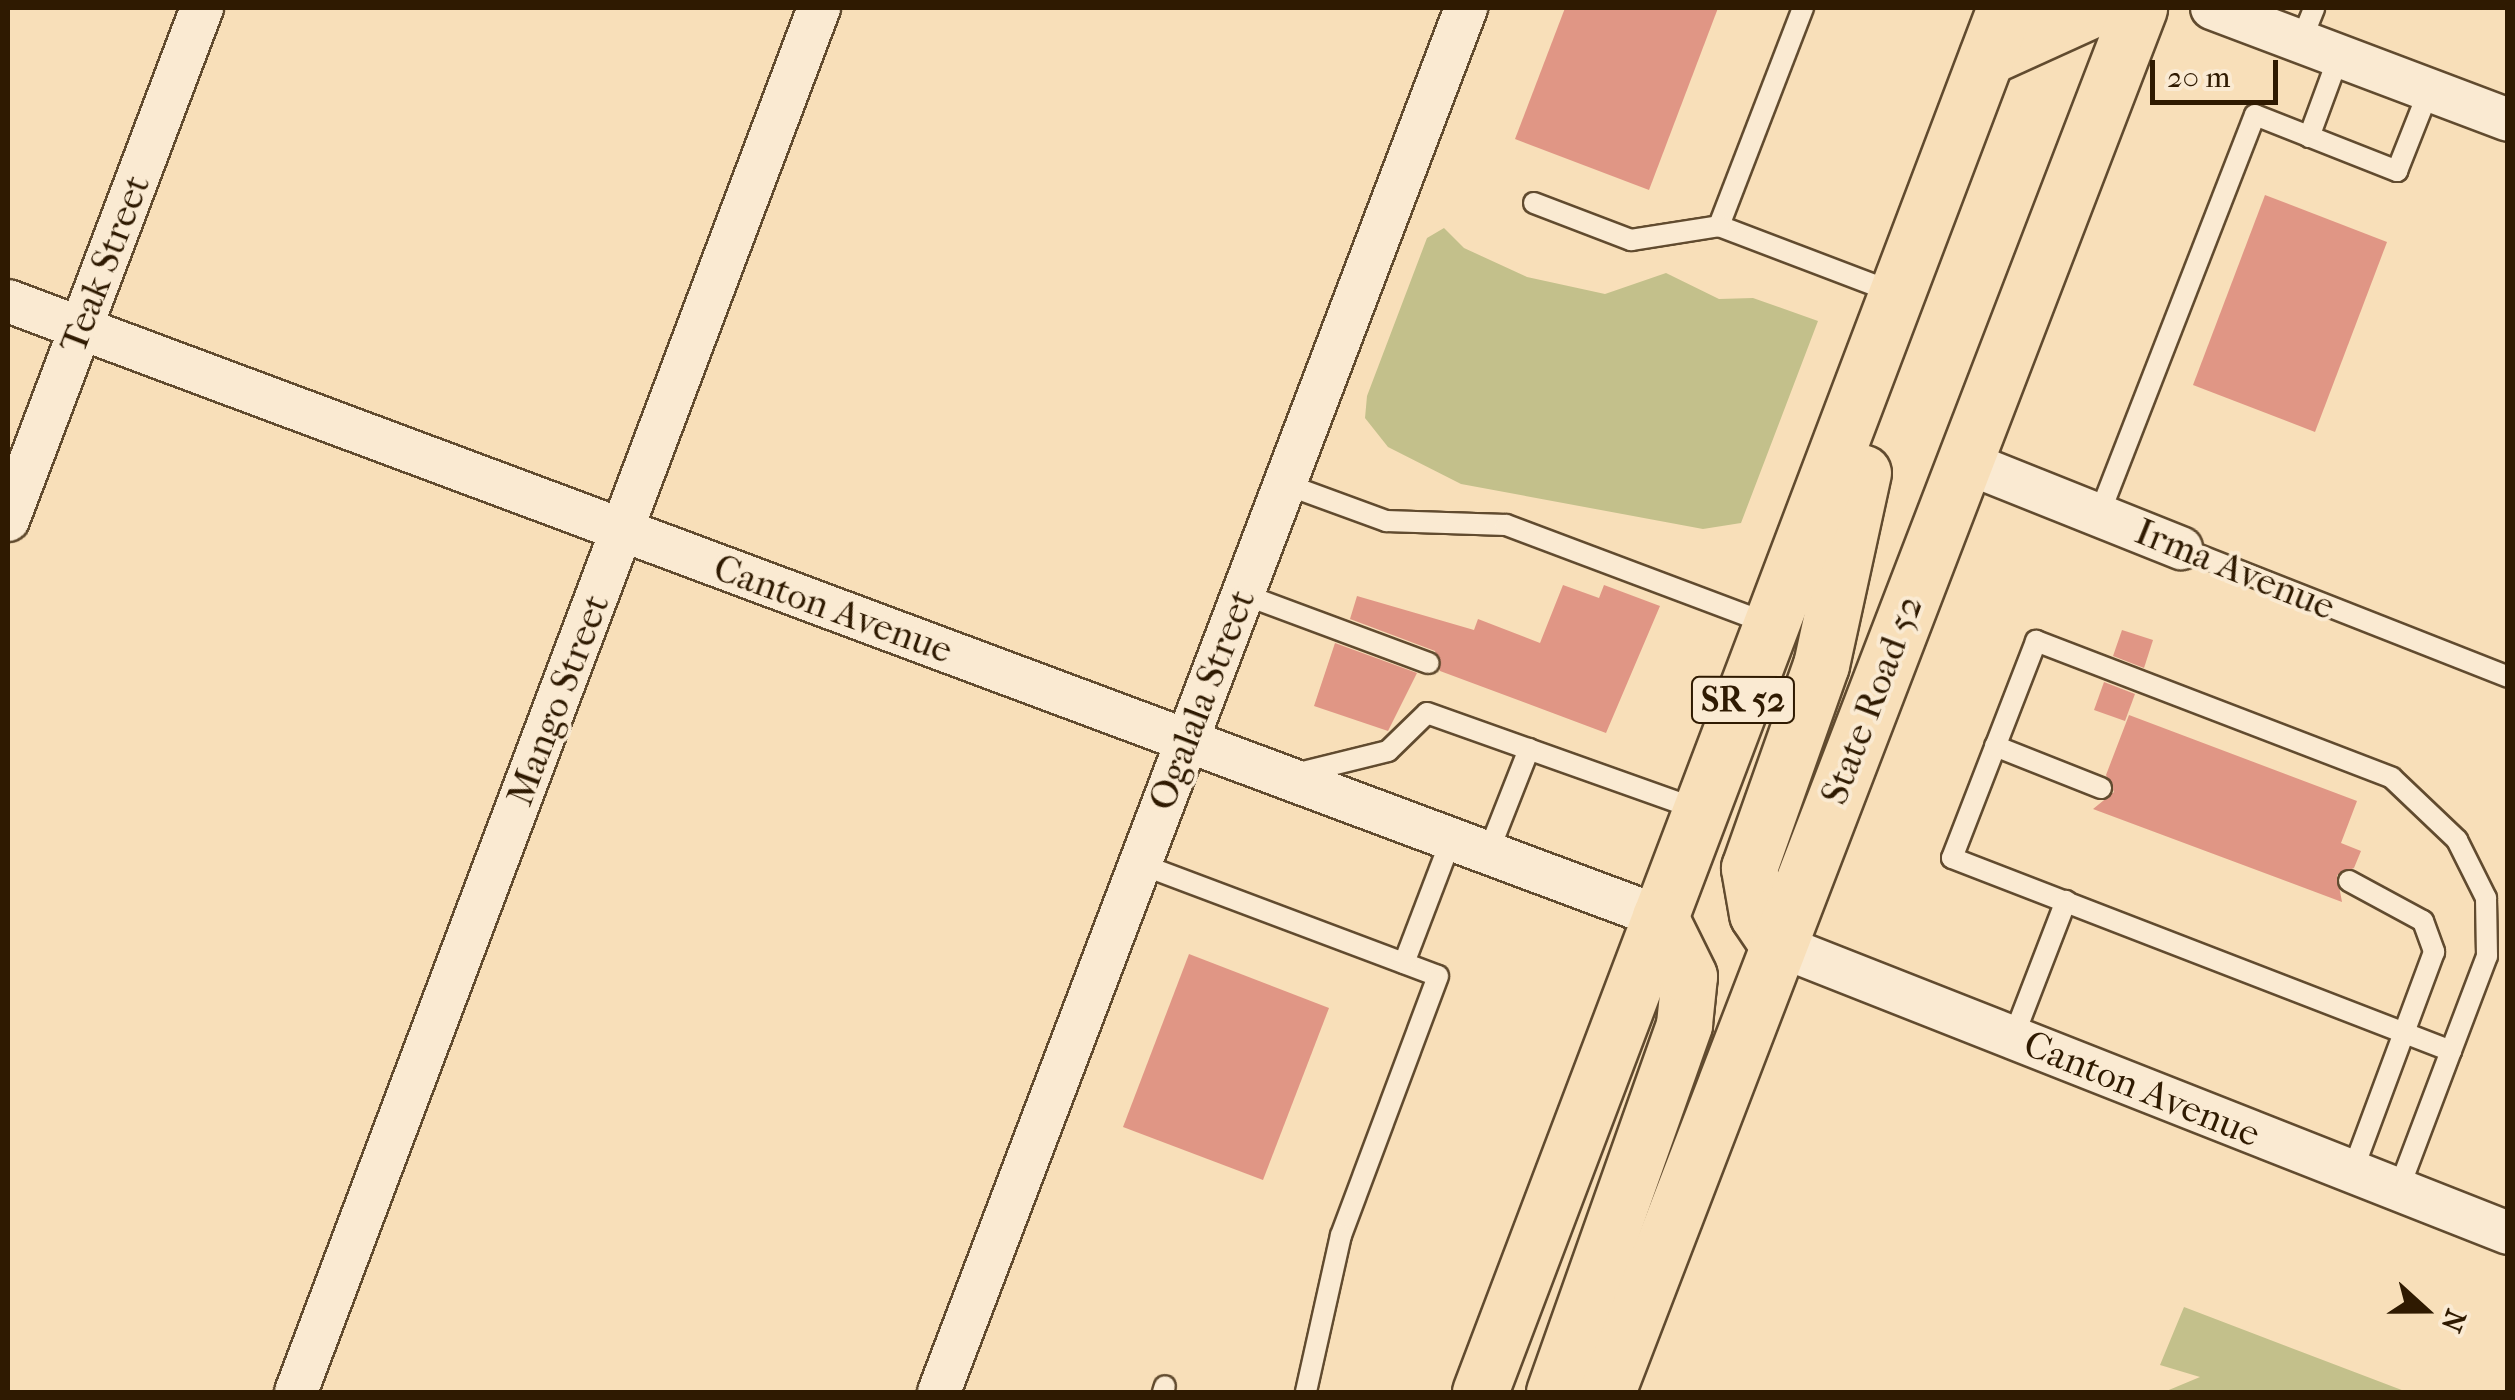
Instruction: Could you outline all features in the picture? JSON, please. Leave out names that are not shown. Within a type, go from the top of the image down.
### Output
[{"type":"main road","points":[[1996,32],[2095,8]]},
{"type":"main road","name":"State Road 52","points":[[1607,1392],[2139,8]]},
{"type":"main road","name":"SR 52","points":[[1480,1392],[1996,32]]},
{"type":"main road","points":[[1778,945],[1757,914],[1749,868],[1821,665],[1890,373],[1897,294]]},
{"type":"main road","points":[[1554,1392],[1684,1024],[1689,976],[1660,917]]},
{"type":"street","name":"Teak Street","points":[[8,520],[202,8]]},
{"type":"street","name":"Mango Street","points":[[296,1392],[820,8]]},
{"type":"street","name":"Ogalala Street","points":[[938,1392],[1466,8]]},
{"type":"street","points":[[2212,8],[2318,35],[2429,90],[2508,120]]},
{"type":"street","name":"Canton Avenue","points":[[8,300],[1660,917]]},
{"type":"street","name":"Irma Avenue","points":[[1963,462],[2181,548]]},
{"type":"street","name":"Canton Avenue","points":[[1778,945],[2508,1233]]},
{"type":"lane","points":[[1719,226],[1802,8]]},
{"type":"lane","points":[[2309,136],[2318,35]]},
{"type":"lane","points":[[2099,515],[2255,115],[2397,171],[2429,90]]},
{"type":"lane","points":[[1534,202],[1631,240],[1719,226],[1897,294]]},
{"type":"lane","points":[[1285,484],[1386,521],[1506,525],[1771,625]]},
{"type":"lane","name":"Irma Avenue","points":[[2181,548],[2508,676]]},
{"type":"lane","points":[[1242,594],[1429,663]]},
{"type":"lane","points":[[2398,1190],[2451,1051],[2487,956],[2486,898],[2457,840],[2392,778],[2036,641],[1952,858],[2451,1051]]},
{"type":"lane","points":[[1283,776],[1388,751],[1427,713],[1700,810]]},
{"type":"lane","points":[[1995,746],[2101,788]]},
{"type":"lane","points":[[1404,963],[1528,749]]},
{"type":"lane","points":[[1140,864],[1438,976],[1340,1235],[1306,1392]]},
{"type":"lane","points":[[2349,882],[2423,921],[2434,952],[2352,1172]]},
{"type":"lane","points":[[2013,1038],[2066,902]]},
{"type":"shaded area","points":[[1444,228],[1464,248],[1527,277],[1605,294],[1666,273],[1719,299],[1753,298],[1818,321],[1741,523],[1703,529],[1461,484],[1388,447],[1365,418],[1367,396],[1427,238]]},
{"type":"shaded area","points":[[2184,1307],[2407,1392],[2164,1392],[2200,1377],[2160,1365]]},
{"type":"building","points":[[1565,8],[1718,8],[1649,190],[1515,139]]},
{"type":"building","points":[[2265,195],[2387,242],[2315,432],[2193,385]]},
{"type":"building","points":[[1563,585],[1599,598],[1604,585],[1660,606],[1606,733],[1440,671],[1435,651],[1350,619],[1357,596],[1474,630],[1478,619],[1540,643]]},
{"type":"building","points":[[2122,630],[2153,640],[2144,668],[2113,656]]},
{"type":"building","points":[[1335,643],[1417,673],[1388,731],[1314,706]]},
{"type":"building","points":[[2104,682],[2135,694],[2125,721],[2094,710]]},
{"type":"building","points":[[2129,715],[2357,801],[2341,843],[2361,851],[2354,868],[2337,875],[2342,902],[2093,809],[2114,792],[2106,775]]},
{"type":"building","points":[[1189,954],[1329,1008],[1263,1180],[1123,1127]]}]
